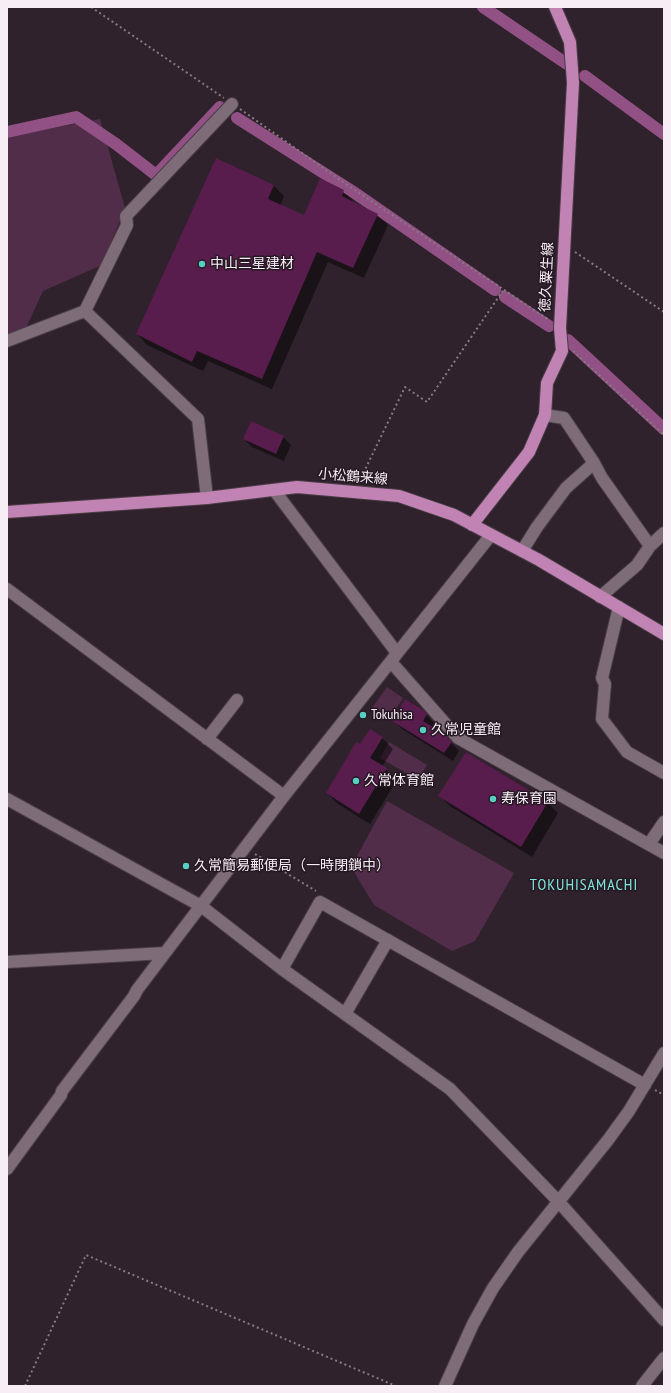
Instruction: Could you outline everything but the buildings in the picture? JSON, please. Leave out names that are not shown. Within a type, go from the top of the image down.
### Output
[{"type":"main road","name":"徳久粟生線","points":[[472,525],[529,452],[545,415],[547,382],[562,351],[560,328],[573,83],[570,42],[555,7]]},
{"type":"main road","name":"小松鶴来線","points":[[7,512],[207,498],[297,487],[399,496],[454,515],[522,551],[664,634]]},
{"type":"street","points":[[7,341],[85,311],[128,225],[126,216],[232,104]]},
{"type":"street","points":[[85,311],[198,419],[207,498]]},
{"type":"street","points":[[545,415],[564,418],[594,463],[602,478],[650,546]]},
{"type":"street","points":[[522,551],[537,527],[566,488],[594,463]]},
{"type":"street","points":[[274,490],[394,657],[458,738],[664,853]]},
{"type":"street","points":[[600,597],[637,565],[650,546],[664,533]]},
{"type":"street","points":[[7,1169],[61,1095],[62,1091],[284,796],[491,535]]},
{"type":"street","points":[[7,589],[284,796]]},
{"type":"street","points":[[619,607],[602,678],[605,684],[602,719],[627,752],[664,773]]},
{"type":"street","points":[[207,739],[237,700]]},
{"type":"street","points":[[7,799],[201,906],[282,968],[450,1089],[558,1201],[664,1320]]},
{"type":"street","points":[[649,844],[664,822]]},
{"type":"street","points":[[282,968],[320,902],[645,1085]]},
{"type":"street","points":[[345,1014],[388,940]]},
{"type":"street","points":[[7,962],[165,953]]},
{"type":"street","points":[[445,1386],[473,1324],[493,1288],[518,1252],[608,1140],[629,1111],[664,1053]]},
{"type":"street","points":[[642,1386],[664,1358]]},
{"type":"path","points":[[91,7],[343,182],[560,328]]},
{"type":"path","points":[[564,244],[664,312]]},
{"type":"path","points":[[354,492],[405,387],[427,402],[504,289]]},
{"type":"path","points":[[562,341],[664,436]]},
{"type":"path","points":[[245,848],[317,892],[320,902]]},
{"type":"path","points":[[25,1386],[86,1255],[396,1386]]},
{"type":"shaded area","points":[[100,119],[125,208],[102,265],[43,291],[19,343],[7,343],[7,137]]},
{"type":"shaded area","points":[[387,687],[403,698],[389,720],[372,708]]},
{"type":"shaded area","points":[[389,742],[427,765],[418,780],[380,758]]},
{"type":"shaded area","points":[[387,801],[514,873],[475,941],[452,951],[374,905],[351,867]]},
{"type":"waterway","points":[[483,7],[567,64]]},
{"type":"waterway","points":[[585,76],[664,134]]},
{"type":"waterway","points":[[7,132],[76,117],[116,144],[156,175],[220,107]]},
{"type":"waterway","points":[[237,118],[352,191],[495,290]]},
{"type":"waterway","points":[[505,297],[549,326]]},
{"type":"waterway","points":[[568,340],[664,429]]},
{"type":"place","name":"中山三星建材","points":[[202,264]]},
{"type":"place","name":"Tokuhisa","points":[[363,715]]},
{"type":"place","name":"久常児童館","points":[[423,730]]},
{"type":"place","name":"久常体育館","points":[[356,781]]},
{"type":"place","name":"寿保育園","points":[[493,799]]},
{"type":"place","name":"久常簡易郵便局（一時閉鎖中）","points":[[186,866]]},
{"type":"district","name":"TOKUHISAMACHI","points":[[584,885]]}]
